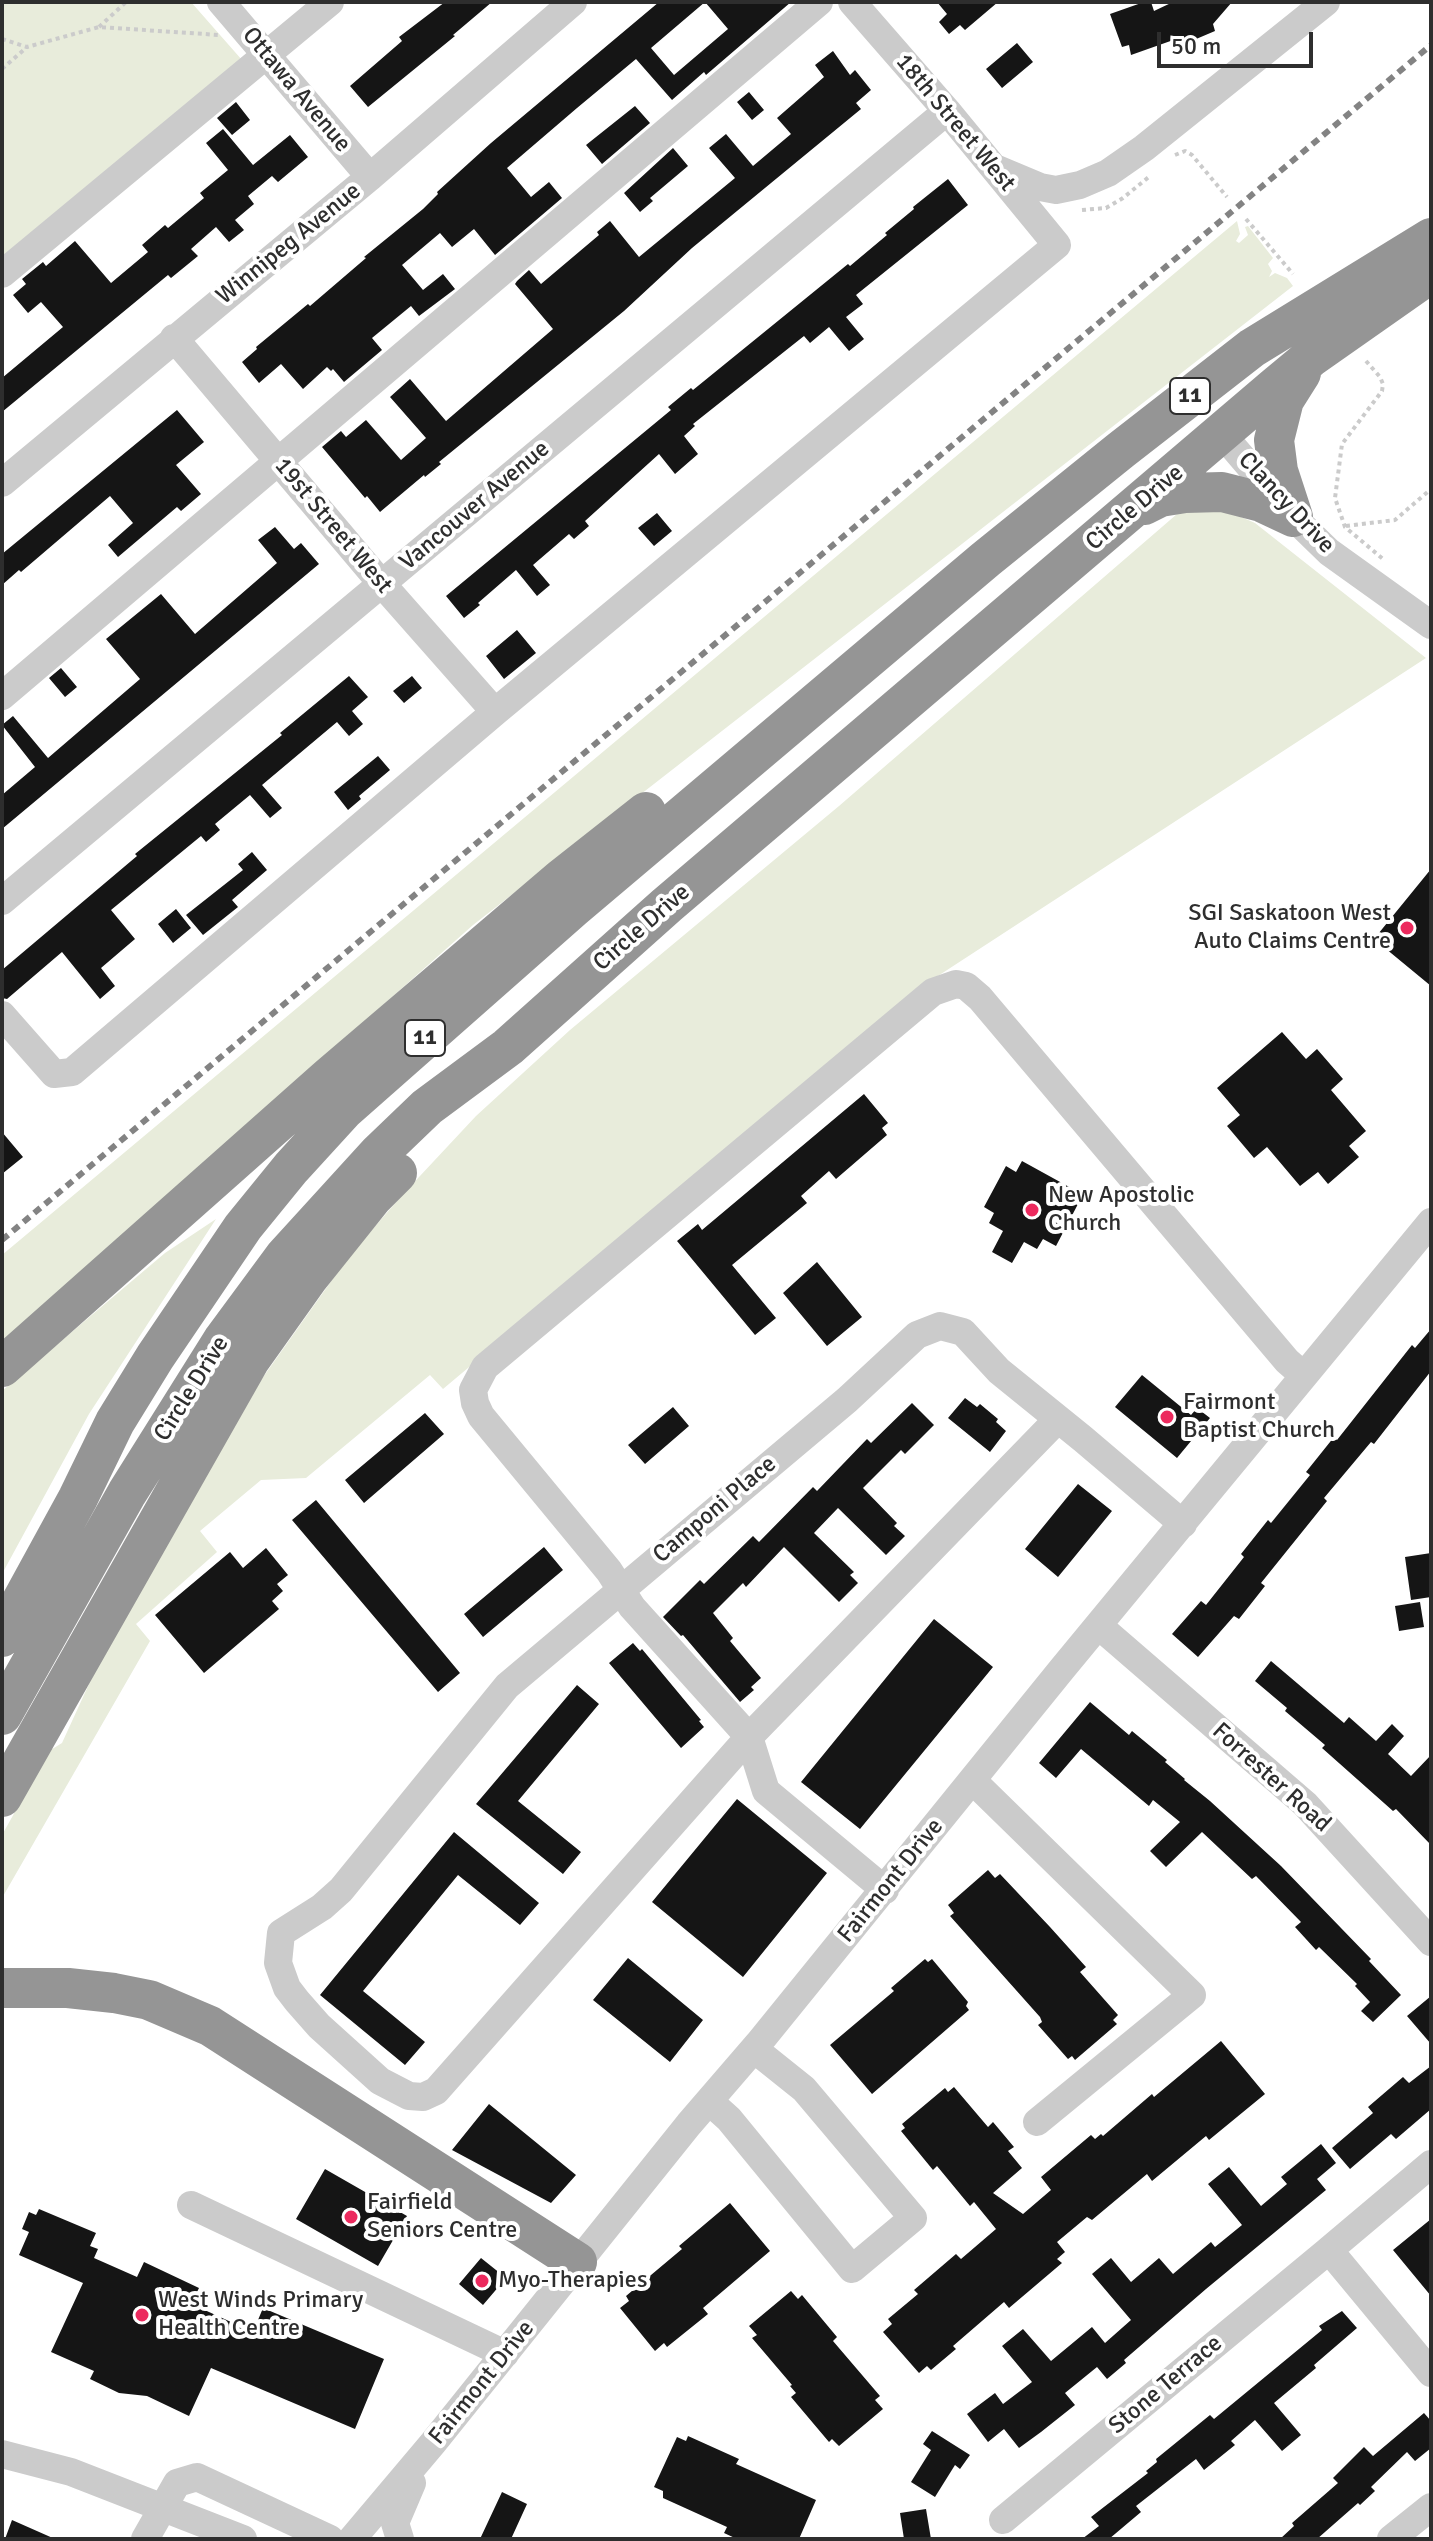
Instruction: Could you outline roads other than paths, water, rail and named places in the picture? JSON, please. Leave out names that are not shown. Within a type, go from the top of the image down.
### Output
[{"type":"highway","name":"Circle Drive","points":[[2,1715],[167,1426],[216,1350],[263,1284],[312,1224],[378,1154],[427,1107],[508,1047],[667,905],[1423,260]]},
{"type":"highway","name":"Circle Drive","points":[[2,1637],[78,1498],[115,1422],[200,1289],[243,1227],[344,1110],[573,908],[986,559],[1121,450],[1252,348],[1423,260]]},
{"type":"highway","points":[[387,1071],[630,889],[1159,453],[1194,433],[1222,434],[1226,406],[1240,388],[1423,260]]},
{"type":"highway","points":[[1293,517],[1278,471],[1274,440],[1284,400],[1310,358]]},
{"type":"highway","points":[[1129,512],[1160,497],[1222,492],[1261,502],[1293,517]]},
{"type":"highway","points":[[2,1367],[329,1077],[561,879],[842,660],[986,559]]},
{"type":"highway","points":[[2,1797],[250,1360],[309,1277],[364,1209],[480,1088],[508,1047]]},
{"type":"highway","points":[[2,1988],[68,1988],[114,1993],[149,2000],[210,2026],[577,2262]]},
{"type":"street","name":"Ottawa Avenue","points":[[221,2],[259,62],[370,177]]},
{"type":"street","points":[[2,274],[330,2]]},
{"type":"street","name":"Winnipeg Avenue","points":[[7,469],[174,338],[370,177],[573,2]]},
{"type":"street","points":[[2,696],[819,2]]},
{"type":"street","name":"18th Street West","points":[[495,712],[1057,245],[852,2]]},
{"type":"street","points":[[994,168],[1040,187],[1056,190],[1080,185],[1108,173],[1144,148],[1326,2]]},
{"type":"street","name":"Vancouver Avenue","points":[[2,901],[947,111]]},
{"type":"street","name":"19st Street West","points":[[174,338],[495,712]]},
{"type":"street","name":"Clancy Drive","points":[[1222,434],[1293,517],[1329,552],[1431,625]]},
{"type":"street","points":[[2,1015],[54,1074],[72,1072],[495,712]]},
{"type":"street","points":[[885,1890],[766,1791],[749,1737],[619,1590],[609,1571],[481,1416],[473,1390],[485,1367],[921,1002],[944,986],[966,986],[980,998],[1287,1361],[1303,1375]]},
{"type":"street","name":"Fairmont Drive","points":[[352,2539],[1431,1222]]},
{"type":"street","name":"Camponi Place","points":[[749,1737],[436,2091],[423,2097],[409,2096],[380,2081],[307,2013],[282,1977],[278,1963],[281,1933],[322,1907],[341,1890],[507,1686],[847,1400],[917,1335],[928,1329],[940,1326],[963,1332],[999,1371],[1183,1524]]},
{"type":"street","points":[[749,1737],[1058,1419]]},
{"type":"street","name":"Forrester Road","points":[[1099,1626],[1305,1804],[1431,1942]]},
{"type":"street","points":[[972,1780],[1192,1995],[1037,2122]]},
{"type":"street","points":[[709,2101],[729,2119],[852,2269],[913,2218],[804,2089],[754,2049]]},
{"type":"street","name":"Stone Terrace","points":[[1003,2520],[1431,2164]]},
{"type":"street","points":[[191,2205],[505,2354]]},
{"type":"street","points":[[1329,2250],[1431,2373]]},
{"type":"street","points":[[400,2539],[395,2523],[402,2501],[433,2443]]},
{"type":"street","points":[[2,2454],[71,2472],[238,2538]]},
{"type":"street","points":[[145,2539],[177,2483],[197,2477],[330,2539]]},
{"type":"street","points":[[1391,2539],[1431,2507]]},
{"type":"railway","points":[[2,1240],[1431,45]]},
{"type":"place","name":"SGI Saskatoon West Auto Claims Centre","points":[[1407,928]]},
{"type":"place","name":"New Apostolic Church","points":[[1032,1210]]},
{"type":"place","name":"Fairmont Baptist Church","points":[[1167,1417]]},
{"type":"place","name":"Fairfield Seniors Centre","points":[[351,2217]]},
{"type":"place","name":"Myo-Therapies","points":[[482,2281]]},
{"type":"place","name":"West Winds Primary Health Centre","points":[[142,2315]]}]
